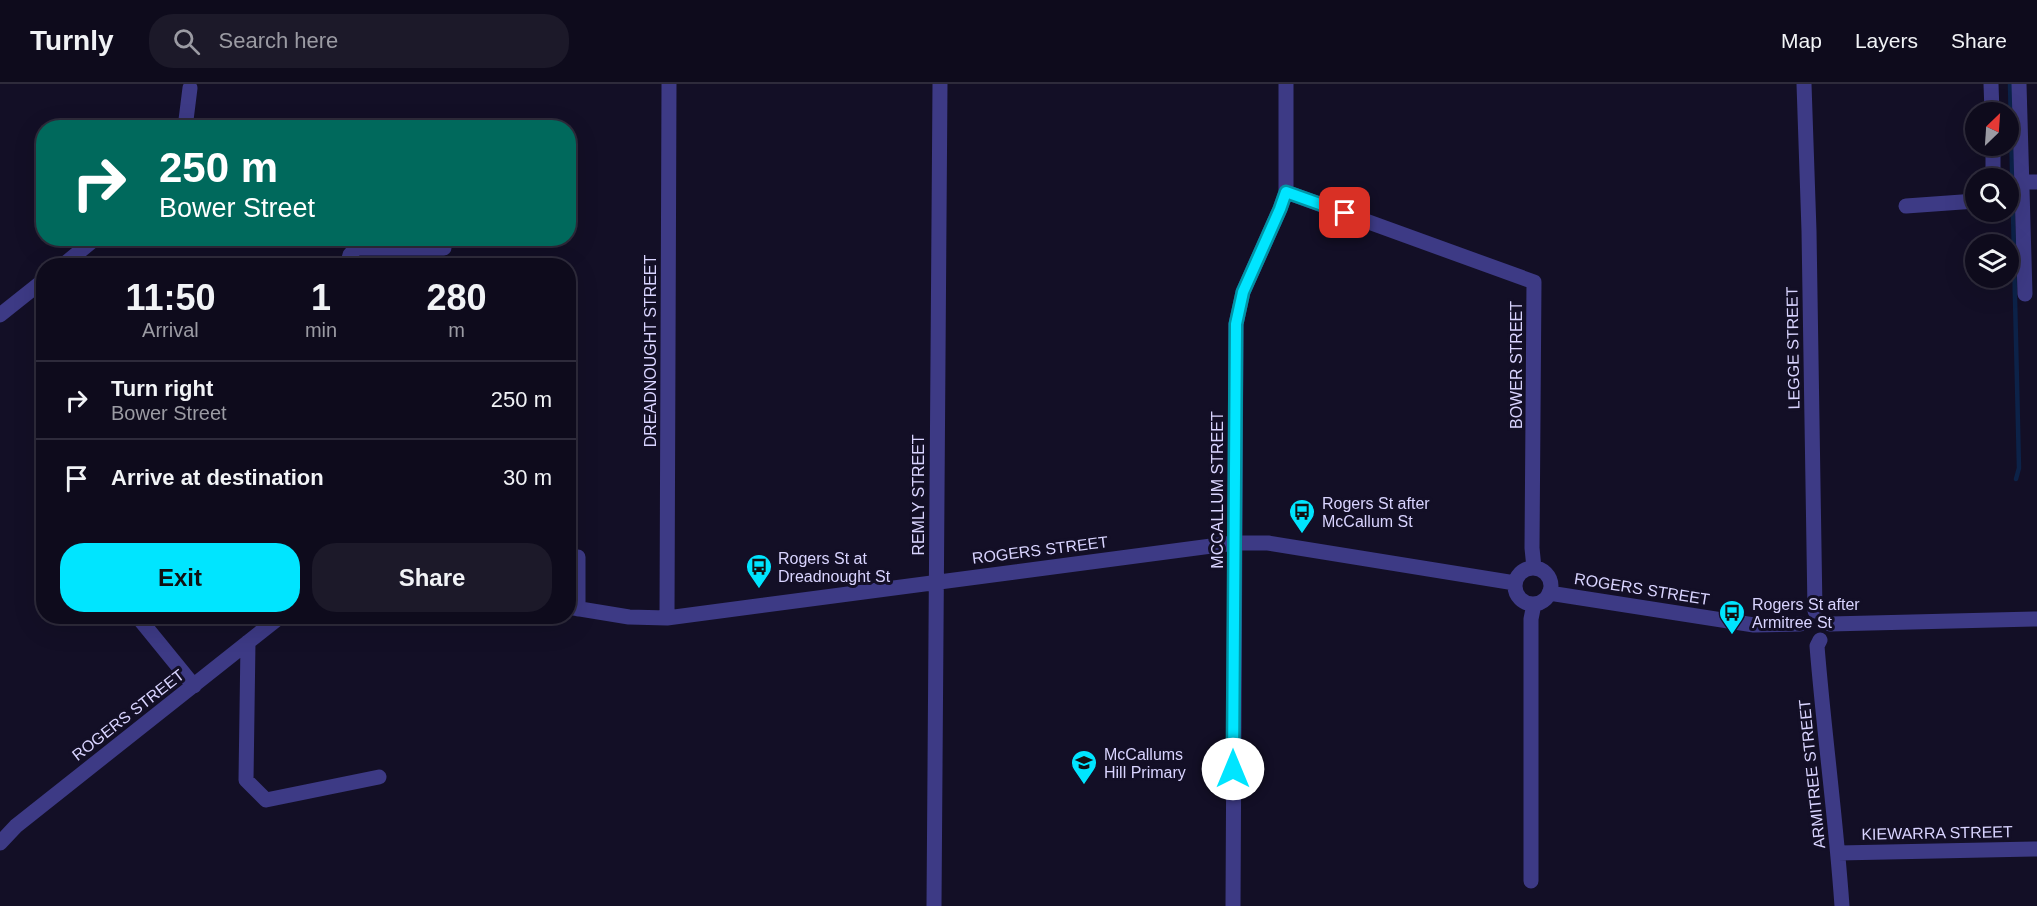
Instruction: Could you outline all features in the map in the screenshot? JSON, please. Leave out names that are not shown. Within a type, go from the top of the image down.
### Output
[{"type":"street","name":"DREADNOUGHT STREET","points":[[667,618],[669,84]]},
{"type":"street","name":"REMLY STREET","points":[[934,906],[940,84]]},
{"type":"street","name":"MCCALLUM STREET","points":[[1233,906],[1236,324],[1243,292],[1286,192],[1286,84]]},
{"type":"street","name":"LEGGE STREET","points":[[1804,84],[1809,231],[1815,611]]},
{"type":"street","points":[[1991,84],[1992,102]]},
{"type":"street","points":[[2019,84],[2025,294]]},
{"type":"street","points":[[186,120],[188,85]]},
{"type":"street","points":[[2021,182],[2037,182]]},
{"type":"street","name":"BOWER STREET","points":[[1286,192],[1534,282],[1532,548],[1534,568]]},
{"type":"street","points":[[1906,206],[1965,202]]},
{"type":"street","points":[[72,258],[86,246]]},
{"type":"street","points":[[349,258],[356,248],[444,248]]},
{"type":"street","points":[[0,315],[36,286]]},
{"type":"street","name":"ROGERS STREET","points":[[576,608],[629,617],[667,618],[1234,543],[1268,543],[1502,583],[1515,583]]},
{"type":"street","points":[[576,577],[578,557]]},
{"type":"street","points":[[1534,568],[1548,577],[1550,593],[1543,601],[1534,604],[1520,598],[1515,589],[1515,583],[1524,571],[1534,568]]},
{"type":"street","name":"ROGERS STREET","points":[[1550,593],[1754,625],[1800,624]]},
{"type":"street","points":[[1531,882],[1531,619],[1534,604]]},
{"type":"street","points":[[1815,611],[1824,613],[1830,624],[1827,634],[1820,639],[1806,637],[1800,624],[1807,613],[1815,611]]},
{"type":"street","points":[[1830,624],[2037,619]]},
{"type":"street","points":[[144,624],[194,686]]},
{"type":"street","name":"ROGERS STREET","points":[[0,843],[16,826],[271,624]]},
{"type":"street","name":"ARMITREE STREET","points":[[1820,639],[1817,646],[1824,736],[1842,906]]},
{"type":"street","points":[[248,642],[246,780],[266,800],[379,777]]},
{"type":"street","name":"KIEWARRA STREET","points":[[1838,853],[2037,849]]},
{"type":"waterway","points":[[2010,84],[2019,468],[2016,479]]},
{"type":"place","name":"Rogers St after McCallum St","points":[[1302,535]]},
{"type":"place","name":"Rogers St at Dreadnought St","points":[[759,590]]},
{"type":"place","name":"Rogers St after Armitree St","points":[[1732,636]]},
{"type":"place","name":"McCallums Hill Primary","points":[[1084,786]]},
{"type":"route","points":[[1233,769],[1236,324],[1239,304],[1286,192],[1345,213]]}]
